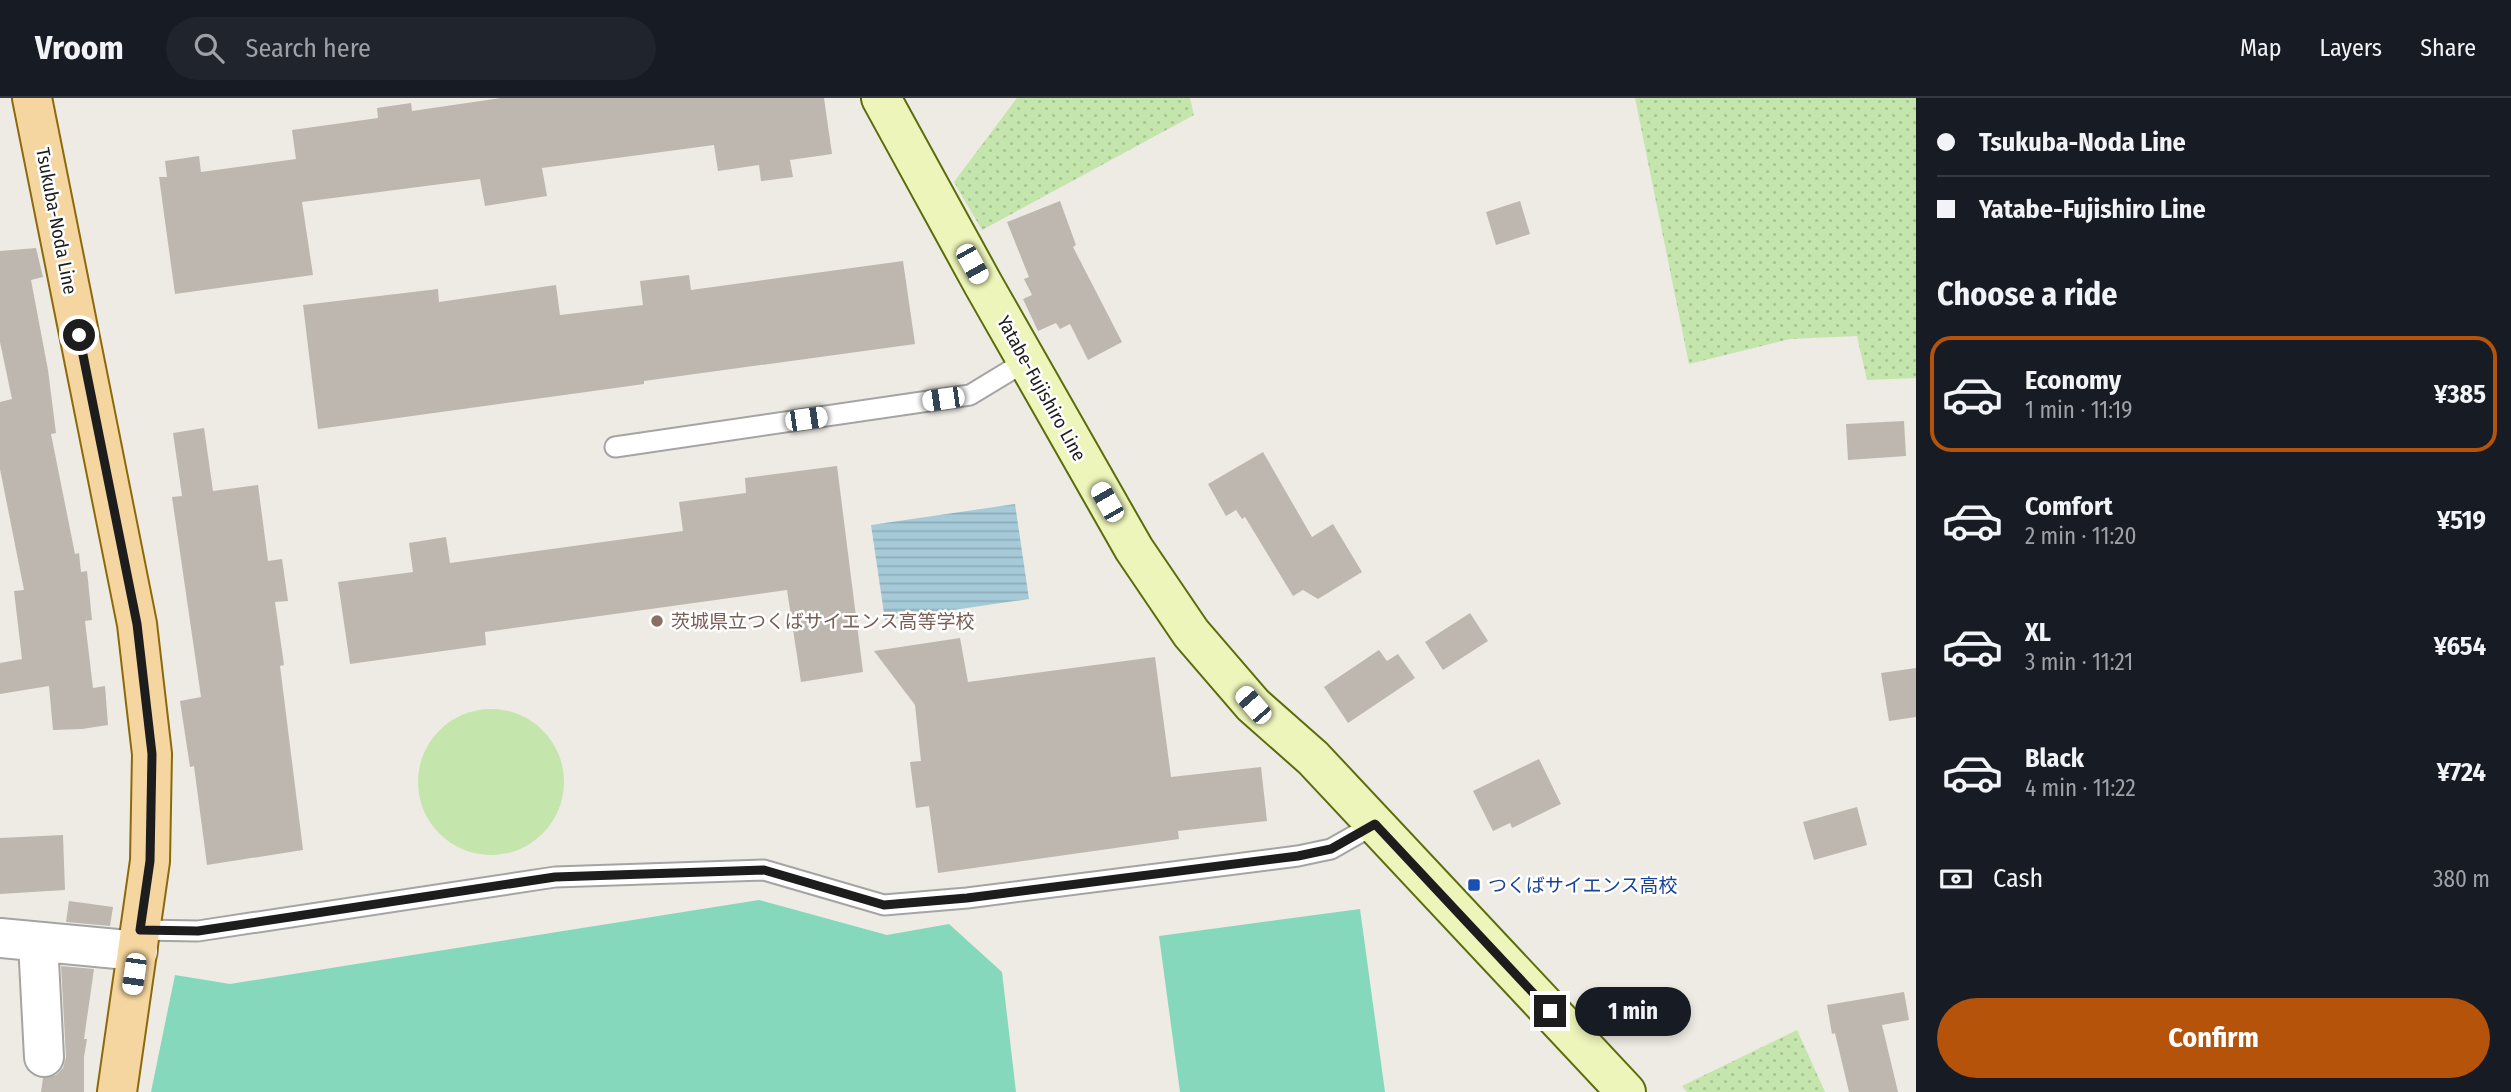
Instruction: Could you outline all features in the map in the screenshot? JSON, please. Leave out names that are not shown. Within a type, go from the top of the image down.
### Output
[{"type":"main road","name":"Tsukuba-Noda Line","points":[[32,98],[137,624],[152,754],[150,861],[117,1092]]},
{"type":"main road","name":"Yatabe-Fujishiro Line","points":[[881,98],[1133,549],[1191,633],[1253,705],[1313,758],[1626,1092]]},
{"type":"street","points":[[0,938],[38,942],[139,941]]},
{"type":"street","points":[[38,942],[44,1057]]},
{"type":"lane","points":[[615,447],[970,395],[1026,361]]},
{"type":"lane","points":[[139,941],[555,877],[764,870],[884,905],[967,898],[1298,856],[1331,849],[1375,824]]},
{"type":"green space","points":[[1017,98],[1190,98],[1194,115],[982,230],[954,182]]},
{"type":"green space","points":[[1635,98],[1916,98],[1916,378],[1867,380],[1857,336],[1790,339],[1689,364]]},
{"type":"green space","points":[[491,709],[519,715],[543,730],[558,754],[564,782],[558,810],[543,834],[519,849],[491,855],[463,849],[439,834],[424,810],[418,782],[424,754],[439,730],[463,715]]},
{"type":"green space","points":[[759,900],[887,935],[949,924],[1002,972],[1016,1092],[151,1092],[175,975],[230,984]]},
{"type":"green space","points":[[1360,909],[1385,1092],[1180,1092],[1159,936]]},
{"type":"green space","points":[[1797,1030],[1825,1092],[1687,1092],[1682,1086]]},
{"type":"water","points":[[1015,504],[1029,599],[885,620],[871,525]]},
{"type":"building","points":[[501,98],[824,98],[832,154],[790,160],[793,177],[761,181],[759,165],[718,171],[714,145],[542,168],[547,196],[485,206],[480,179],[302,202],[313,275],[175,294],[159,177],[167,177],[165,161],[199,156],[201,172],[296,159],[292,130],[378,118],[377,108],[411,103],[412,111]]},
{"type":"building","points":[[1060,201],[1076,245],[1073,247],[1122,342],[1088,360],[1070,324],[1060,329],[1056,323],[1038,331],[1023,299],[1032,295],[1024,279],[1029,277],[1007,222]]},
{"type":"building","points":[[1520,201],[1530,234],[1496,245],[1486,212]]},
{"type":"building","points":[[36,248],[43,277],[31,280],[48,370],[56,433],[51,434],[75,554],[79,553],[81,572],[87,571],[92,620],[85,621],[93,688],[105,686],[108,725],[82,729],[53,730],[49,686],[0,694],[0,663],[22,659],[14,591],[24,590],[0,469],[0,402],[12,399],[0,342],[0,251]]},
{"type":"building","points":[[903,261],[915,344],[318,429],[303,305],[438,289],[439,302],[556,285],[560,315],[643,305],[640,281],[689,275],[691,290]]},
{"type":"building","points":[[1904,421],[1906,456],[1848,460],[1846,424]]},
{"type":"building","points":[[204,428],[213,491],[258,485],[268,561],[282,559],[288,601],[275,602],[284,665],[280,666],[303,850],[207,865],[194,766],[190,767],[180,701],[201,697],[172,497],[182,496],[173,433]]},
{"type":"building","points":[[1263,452],[1312,537],[1333,524],[1362,572],[1318,599],[1303,590],[1293,596],[1245,517],[1242,519],[1236,510],[1226,516],[1208,484]]},
{"type":"building","points":[[837,466],[863,672],[801,682],[787,590],[485,632],[486,645],[350,664],[338,582],[413,572],[409,543],[446,537],[450,563],[683,531],[679,502],[746,493],[745,478]]},
{"type":"building","points":[[1470,613],[1488,641],[1443,670],[1425,642]]},
{"type":"building","points":[[960,638],[968,682],[1155,657],[1171,777],[1261,767],[1267,821],[1178,831],[1179,839],[938,873],[929,806],[916,808],[910,762],[921,761],[915,705],[874,651]]},
{"type":"building","points":[[1379,650],[1387,661],[1398,654],[1415,678],[1348,723],[1324,687]]},
{"type":"building","points":[[1916,668],[1916,717],[1889,721],[1881,673]]},
{"type":"building","points":[[1539,759],[1561,804],[1512,828],[1510,823],[1493,831],[1473,791]]},
{"type":"building","points":[[1857,807],[1867,845],[1814,860],[1803,822]]},
{"type":"building","points":[[63,835],[65,890],[0,894],[0,838]]},
{"type":"building","points":[[69,901],[113,907],[110,926],[66,922]]},
{"type":"building","points":[[61,966],[94,969],[84,1039],[87,1039],[84,1092],[41,1092],[43,1078],[56,1075],[63,1068],[66,1057]]},
{"type":"building","points":[[1904,992],[1909,1020],[1882,1025],[1898,1092],[1849,1092],[1835,1033],[1832,1034],[1827,1005]]},
{"type":"place","name":"茨城県立つくばサイエンス高等学校","points":[[657,621]]},
{"type":"place","name":"つくばサイエンス高校","points":[[1474,885]]},
{"type":"route","points":[[79,335],[137,624],[152,754],[150,861],[140,930],[198,931],[555,877],[764,870],[884,905],[967,898],[1298,856],[1331,849],[1375,824],[1550,1011]]}]
